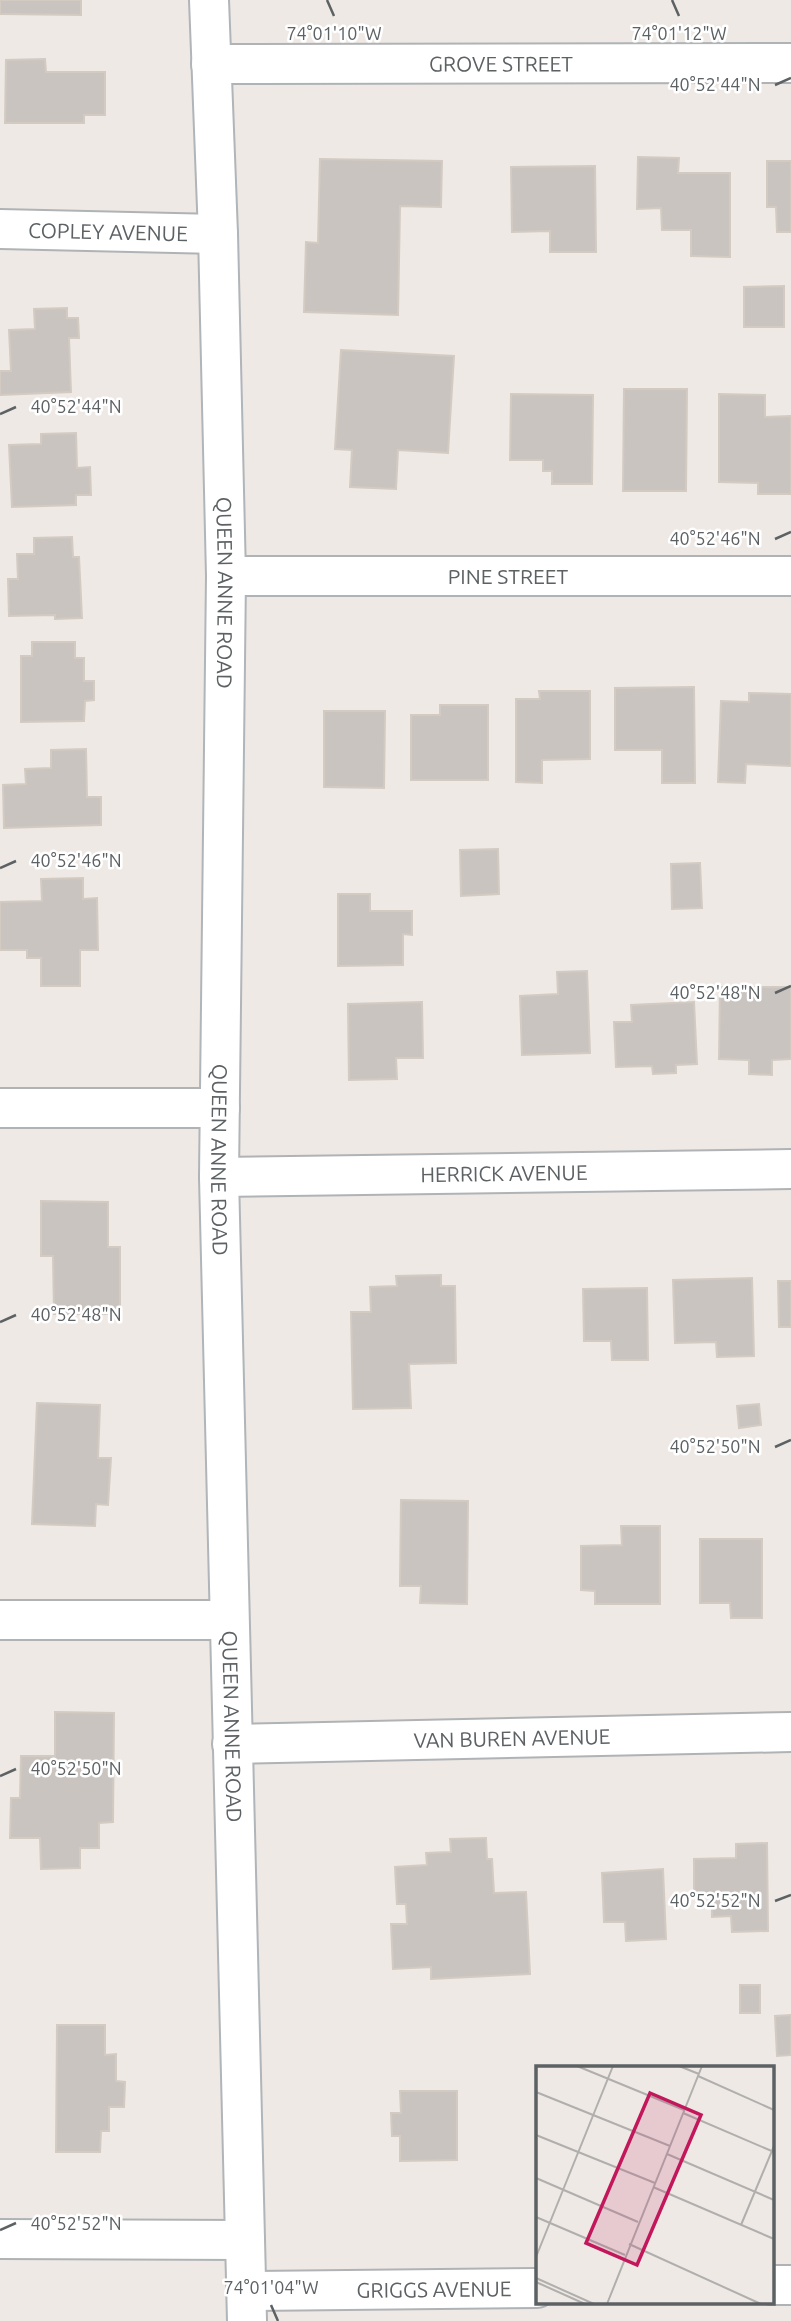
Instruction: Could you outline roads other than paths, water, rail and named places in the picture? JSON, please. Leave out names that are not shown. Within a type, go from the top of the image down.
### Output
[{"type":"street","name":"QUEEN ANNE ROAD","points":[[209,0],[226,576],[219,1177],[247,2306]]},
{"type":"street","name":"GROVE STREET","points":[[211,64],[791,63]]},
{"type":"street","name":"COPLEY AVENUE","points":[[0,229],[218,234]]},
{"type":"street","name":"PINE STREET","points":[[226,576],[791,576]]},
{"type":"street","points":[[0,1108],[220,1108]]},
{"type":"street","name":"HERRICK AVENUE","points":[[219,1177],[791,1169]]},
{"type":"street","points":[[0,1620],[229,1620]]},
{"type":"street","name":"VAN BUREN AVENUE","points":[[232,1744],[791,1732]]},
{"type":"street","points":[[0,2239],[245,2240]]},
{"type":"street","name":"GRIGGS AVENUE","points":[[247,2306],[536,2288]]}]
